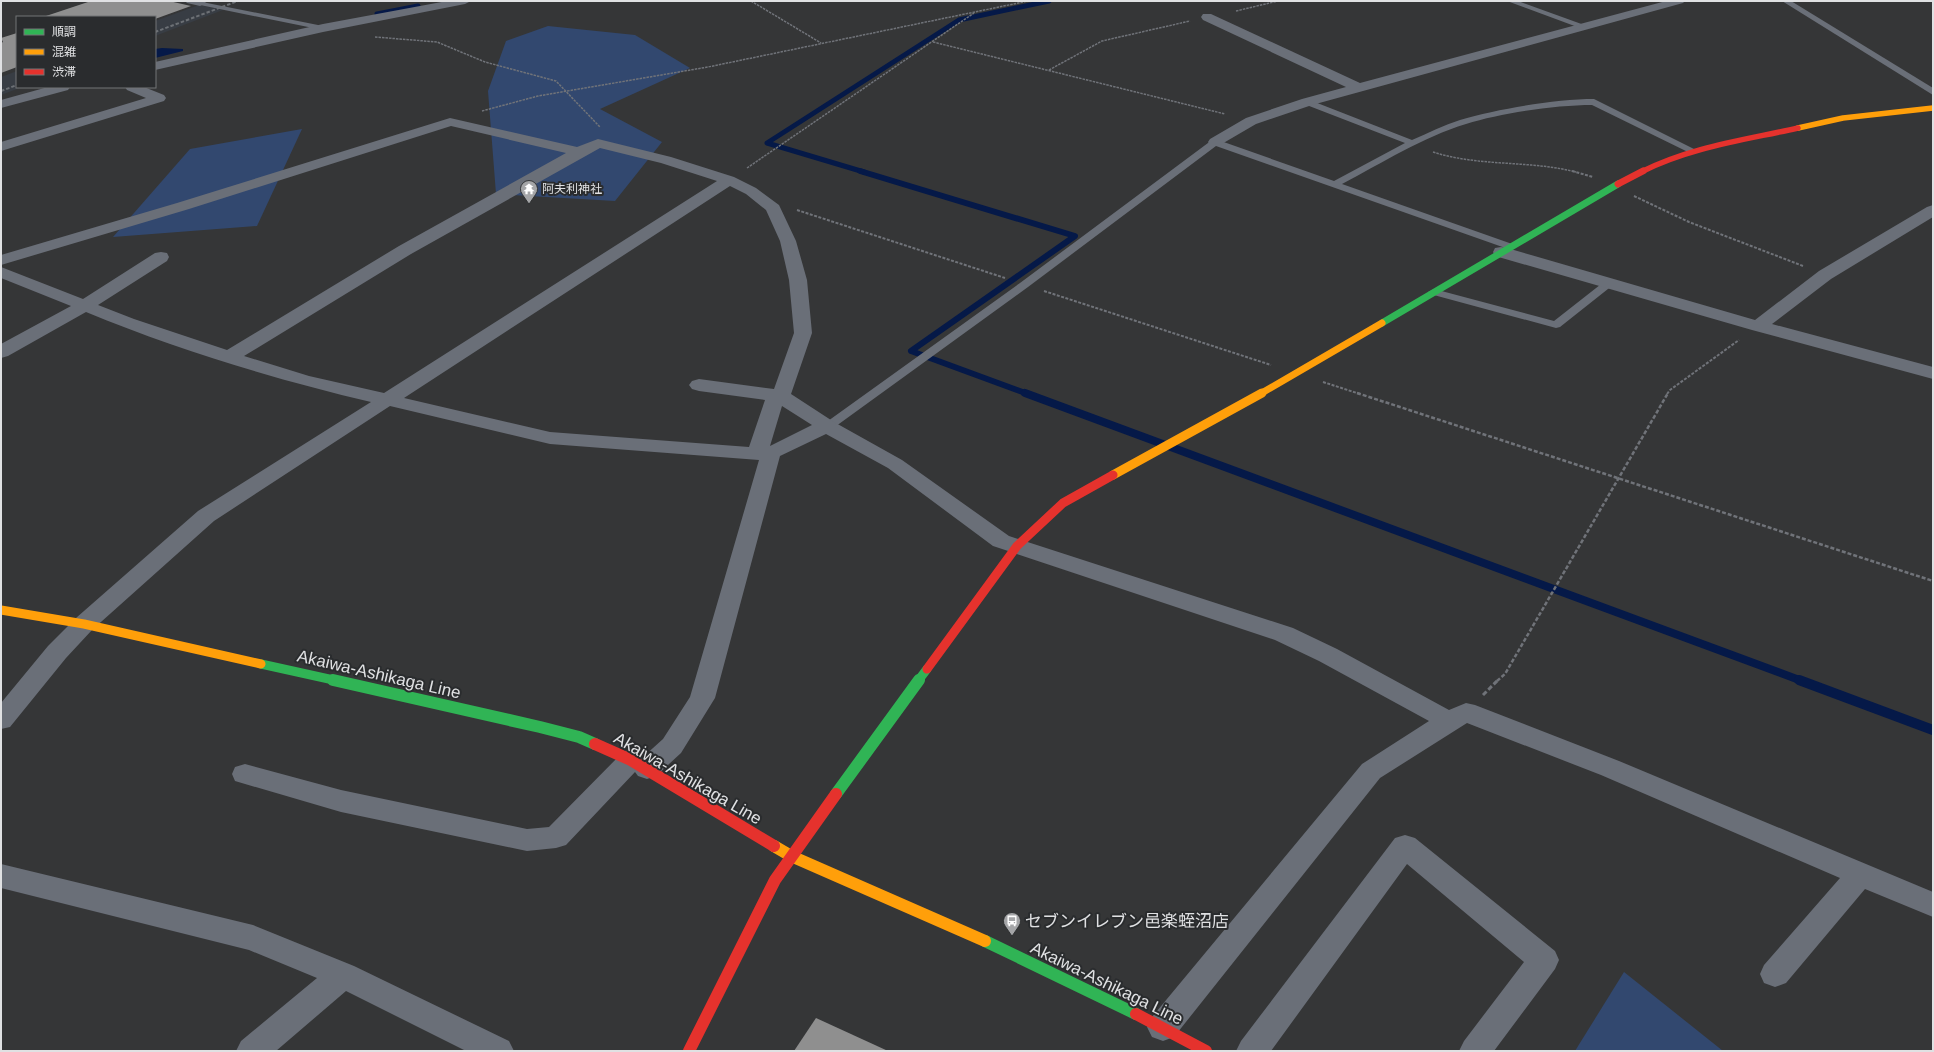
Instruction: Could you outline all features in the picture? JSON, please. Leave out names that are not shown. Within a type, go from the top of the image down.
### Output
[{"type":"street","points":[[156,66],[351,22],[465,1]]},
{"type":"street","points":[[1215,142],[1250,121],[1307,102],[1679,1]]},
{"type":"street","points":[[351,22],[389,4]]},
{"type":"street","points":[[1208,17],[1359,88]]},
{"type":"street","points":[[1,104],[59,88]]},
{"type":"street","points":[[1,147],[159,98],[134,88]]},
{"type":"street","points":[[689,1051],[775,880],[791,856],[1017,546],[1063,503],[1297,374],[1622,182],[1657,164],[1693,150],[1843,118],[1931,109]]},
{"type":"street","points":[[1,260],[183,206],[450,122],[579,152]]},
{"type":"street","points":[[229,357],[405,250],[579,152],[598,143],[666,160],[729,180],[751,191],[773,208],[790,247],[798,280],[803,333],[779,396],[702,698],[672,746],[639,764],[556,837],[527,840],[341,801],[245,774]]},
{"type":"street","points":[[1,720],[57,652],[84,624],[206,516],[729,180]]},
{"type":"street","points":[[1758,326],[1825,275],[1933,210]]},
{"type":"street","points":[[1911,223],[1933,228]]},
{"type":"street","points":[[1506,250],[1609,283],[1758,326],[1933,373]]},
{"type":"street","points":[[1,352],[84,306],[161,257]]},
{"type":"street","points":[[1,272],[128,323],[229,357],[304,380],[550,438],[764,453],[827,426]]},
{"type":"street","points":[[699,385],[779,396],[827,426],[895,464],[1001,541],[1284,634],[1458,716],[1610,768],[1933,905]]},
{"type":"street","name":"Akaiwa-Ashikaga Line","points":[[1,610],[84,624],[540,727],[579,738],[639,764],[791,856],[966,932],[1163,1027],[1206,1051]]},
{"type":"street","points":[[1163,1027],[1371,771],[1458,716]]},
{"type":"street","points":[[1252,1051],[1405,846],[1544,960],[1475,1051]]},
{"type":"street","points":[[1775,974],[1860,874]]},
{"type":"street","points":[[1,876],[253,938],[343,975],[498,1051]]},
{"type":"street","points":[[252,1051],[343,975]]},
{"type":"lane","points":[[1511,1],[1583,26]]},
{"type":"lane","points":[[1786,1],[1933,92]]},
{"type":"lane","points":[[196,2],[323,28]]},
{"type":"lane","points":[[1307,102],[1412,143]]},
{"type":"lane","points":[[1334,184],[1412,143],[1463,122],[1520,110],[1579,102],[1594,102],[1693,150]]},
{"type":"lane","points":[[827,426],[1024,285],[1215,142],[1334,184],[1506,250]]},
{"type":"lane","points":[[1434,292],[1556,325],[1609,283]]},
{"type":"path","points":[[751,1],[821,44]]},
{"type":"path","points":[[450,122],[499,106],[566,91],[693,70],[1028,1]]},
{"type":"path","points":[[1048,70],[1102,41],[1278,1]]},
{"type":"path","points":[[729,180],[976,12]]},
{"type":"path","points":[[373,37],[437,42],[485,62],[556,81],[606,134],[598,143]]},
{"type":"path","points":[[933,42],[1250,121]]},
{"type":"path","points":[[1458,716],[1505,674],[1670,390],[1758,326]]},
{"type":"path","points":[[1297,374],[1933,581]]},
{"type":"shaded area","points":[[199,5],[223,10],[156,36],[156,21]]},
{"type":"shaded area","points":[[548,26],[635,35],[690,68],[600,109],[662,142],[615,201],[496,194],[488,91],[506,41]]},
{"type":"shaded area","points":[[156,49],[183,49],[183,51],[156,58]]},
{"type":"shaded area","points":[[16,71],[16,88],[19,88],[1,95],[1,77]]},
{"type":"shaded area","points":[[302,129],[257,226],[113,237],[190,149]]},
{"type":"shaded area","points":[[1624,972],[1723,1051],[1575,1051]]},
{"type":"building","points":[[91,1],[169,1],[191,6],[156,19],[156,16],[46,16]]},
{"type":"building","points":[[16,33],[16,67],[1,73],[1,43],[3,42],[1,38]]},
{"type":"building","points":[[816,1018],[888,1051],[794,1051]]},
{"type":"waterway","points":[[864,172],[767,143],[959,20],[1049,1]]},
{"type":"waterway","points":[[377,14],[418,6]]},
{"type":"waterway","points":[[860,171],[1075,236],[911,351],[1028,394]]},
{"type":"waterway","points":[[1025,393],[1802,681]]},
{"type":"waterway","points":[[1799,680],[1933,730]]},
{"type":"railway","points":[[156,32],[238,1]]},
{"type":"railway","points":[[1,91],[16,85]]},
{"type":"traffic: fast","points":[[1382,323],[1618,184]]},
{"type":"traffic: fast","points":[[261,664],[540,727],[579,737],[595,744]]},
{"type":"traffic: fast","points":[[836,794],[927,669]]},
{"type":"traffic: fast","points":[[985,941],[1136,1014]]},
{"type":"traffic: slow","points":[[1798,128],[1843,118],[1933,108]]},
{"type":"traffic: slow","points":[[1113,475],[1297,374],[1382,323]]},
{"type":"traffic: slow","points":[[1,610],[84,624],[261,664]]},
{"type":"traffic: slow","points":[[774,846],[791,856],[985,941]]},
{"type":"traffic: jam","points":[[1618,184],[1657,164],[1693,151],[1798,128]]},
{"type":"traffic: jam","points":[[927,669],[1017,546],[1063,503],[1113,475]]},
{"type":"traffic: jam","points":[[595,744],[631,760],[774,846]]},
{"type":"traffic: jam","points":[[689,1051],[775,880],[836,794]]},
{"type":"traffic: jam","points":[[1136,1014],[1206,1051]]},
{"type":"place","name":"阿夫利神社","points":[[529,204]]},
{"type":"place","name":"セブンイレブン邑楽蛭沼店","points":[[1012,936]]}]
